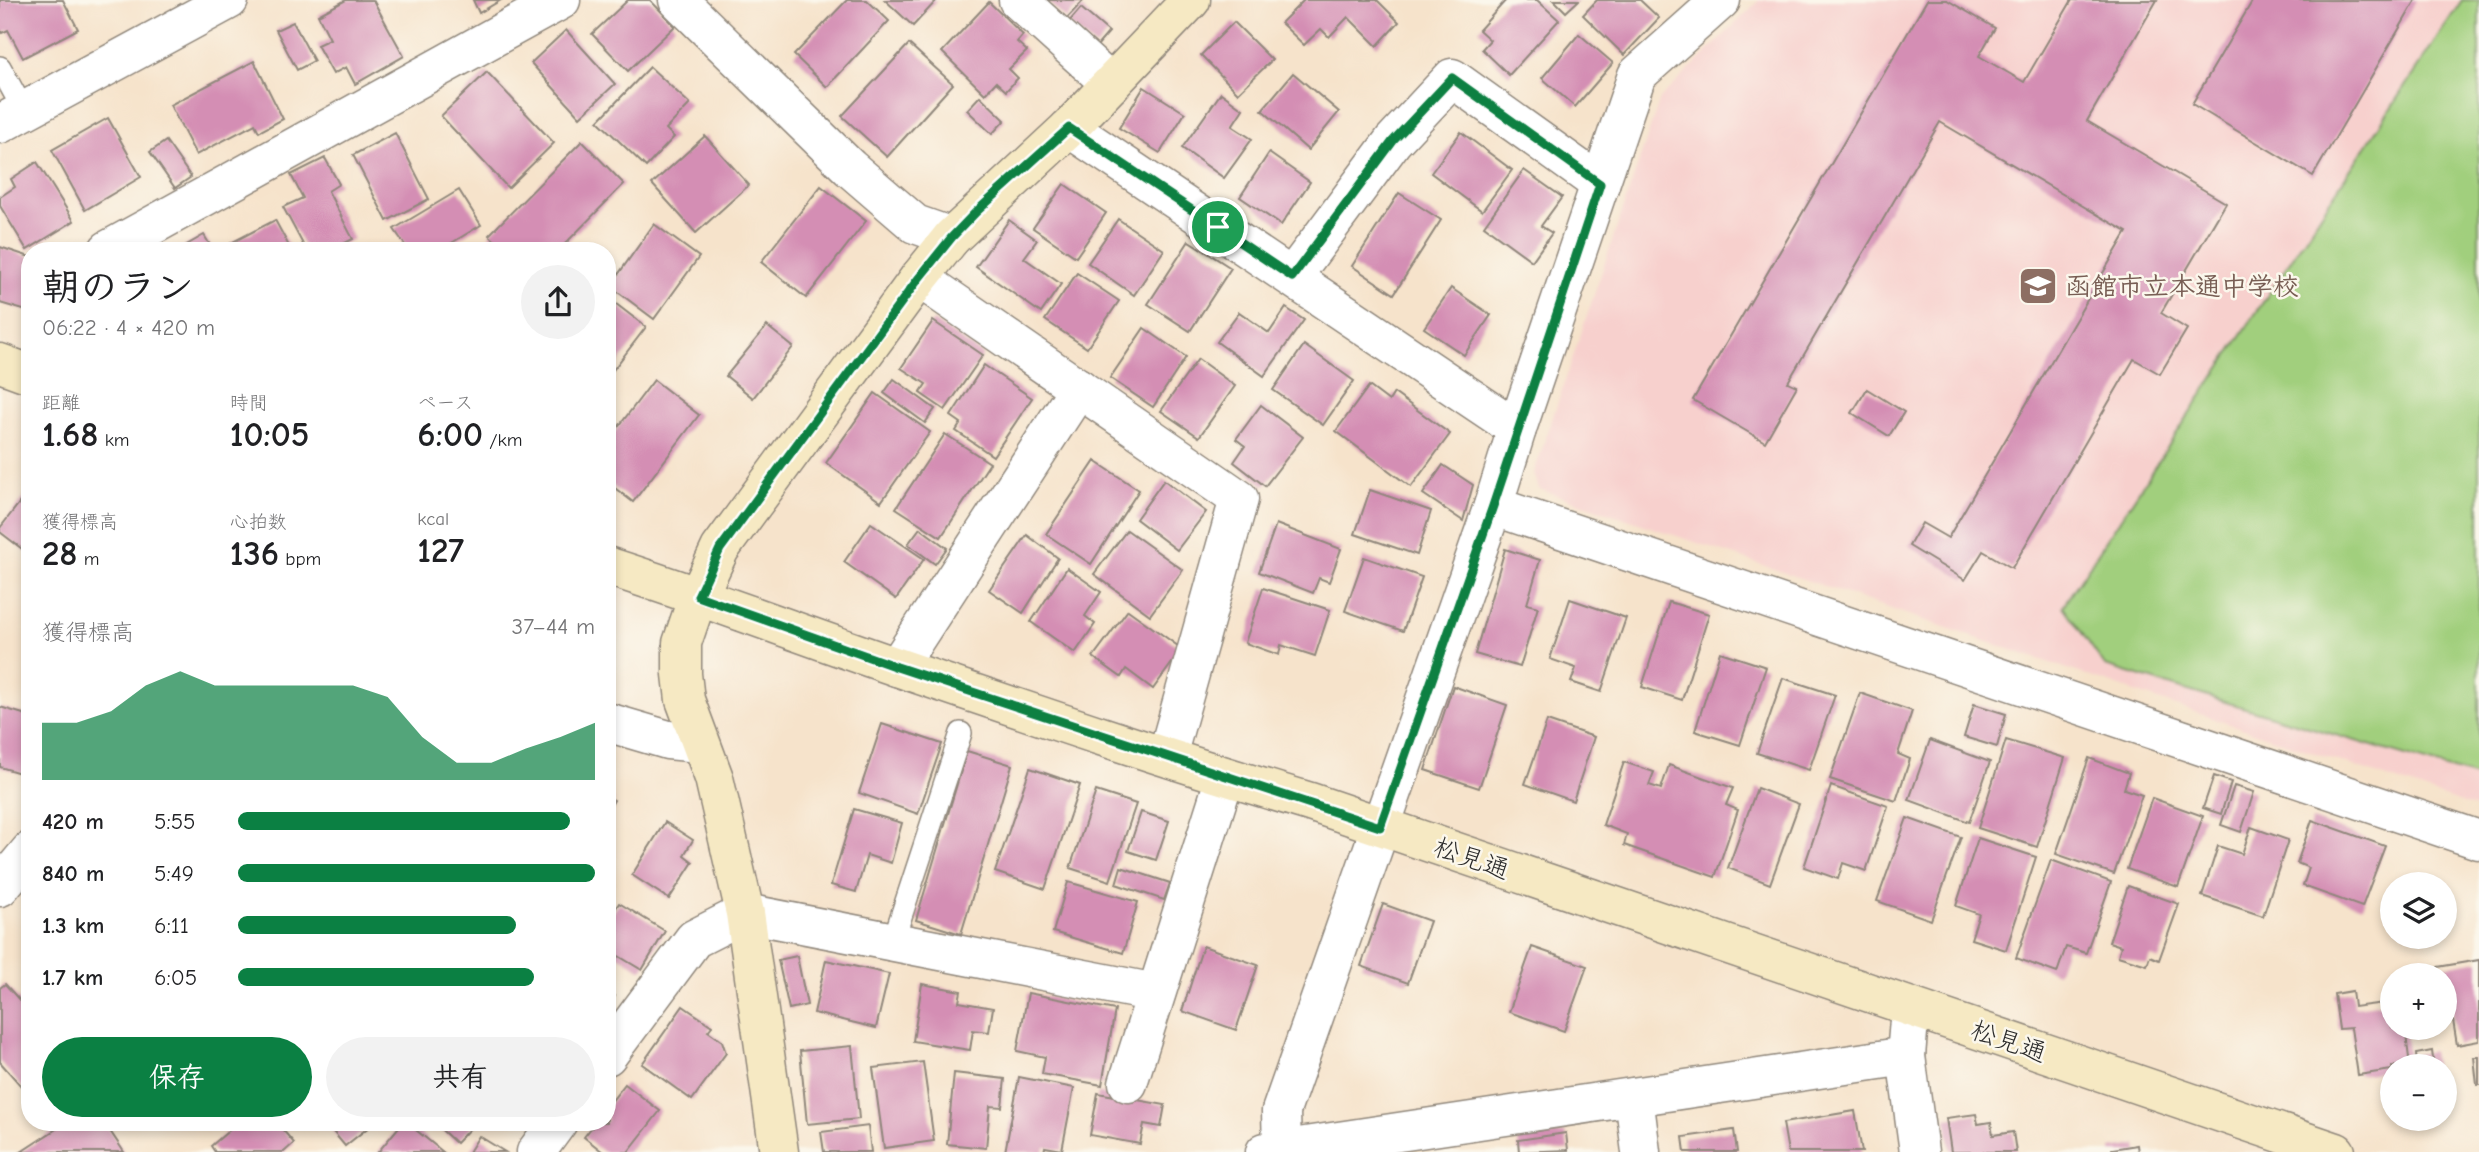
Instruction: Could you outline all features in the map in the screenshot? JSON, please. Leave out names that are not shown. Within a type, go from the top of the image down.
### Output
[{"type":"street","points":[[122,242],[561,0]]},
{"type":"street","points":[[678,0],[850,168],[915,224],[952,237]]},
{"type":"street","points":[[1018,0],[1111,84]]},
{"type":"street","points":[[779,1152],[745,913],[714,778],[685,701],[682,643],[698,596],[720,549],[952,237],[1069,128],[1191,0]]},
{"type":"street","points":[[12,118],[214,4]]},
{"type":"street","points":[[1708,4],[1637,75],[1493,506],[1281,1111],[1274,1151],[1380,1144],[1634,1097],[1906,1056]]},
{"type":"street","points":[[1292,277],[1393,141],[1452,78],[1600,184]]},
{"type":"street","points":[[1069,128],[1517,429]]},
{"type":"street","points":[[919,278],[1239,499],[1167,756]]},
{"type":"street","points":[[0,363],[21,371]]},
{"type":"street","points":[[897,667],[1079,388]]},
{"type":"street","points":[[1493,506],[2479,839]]},
{"type":"street","name":"松見通","points":[[616,569],[897,667],[1380,827],[2336,1152]]},
{"type":"street","points":[[616,725],[668,740],[700,743]]},
{"type":"street","points":[[1128,1083],[1226,777]]},
{"type":"street","points":[[0,887],[21,862]]},
{"type":"street","points":[[616,1044],[694,939],[745,913],[1156,993]]},
{"type":"street","points":[[1910,1008],[1906,1056],[1919,1152]]},
{"type":"street","points":[[1634,1097],[1641,1152]]},
{"type":"street","points":[[536,1152],[551,1131]]},
{"type":"lane","points":[[0,67],[12,118]]},
{"type":"lane","points":[[893,941],[961,733]]},
{"type":"shaded area","name":"函館市立本通中学校","points":[[1759,0],[2479,0],[2479,809],[1539,489],[1534,473],[1660,99]]},
{"type":"green space","points":[[2462,0],[2479,0],[2479,778],[2105,666],[2063,606]]},
{"type":"building","points":[[0,0],[63,0],[78,29],[23,58],[8,30],[2,33],[0,29]]},
{"type":"building","points":[[346,0],[373,0],[404,56],[355,84],[346,67],[333,74],[317,45],[330,39],[318,15]]},
{"type":"building","points":[[473,0],[501,0],[479,13]]},
{"type":"building","points":[[628,0],[650,0],[675,26],[628,71],[592,34]]},
{"type":"building","points":[[847,0],[867,0],[889,21],[827,87],[794,55]]},
{"type":"building","points":[[885,0],[937,0],[913,26]]},
{"type":"building","points":[[1046,0],[1084,0],[1066,19]]},
{"type":"building","points":[[1304,0],[1377,0],[1399,22],[1377,46],[1348,17],[1329,37],[1321,29],[1304,45],[1281,23]]},
{"type":"building","points":[[1506,0],[1537,0],[1559,20],[1509,75],[1482,49],[1490,40],[1479,30]]},
{"type":"building","points":[[1554,0],[1579,0],[1566,12]]},
{"type":"building","points":[[1597,0],[1640,0],[1659,18],[1624,55],[1583,15]]},
{"type":"building","points":[[1927,0],[1947,0],[1995,28],[1979,56],[2024,82],[2072,0],[2157,0],[2087,121],[2226,203],[2161,313],[2187,329],[2160,374],[2134,359],[2012,568],[1983,551],[1965,580],[1909,546],[1922,523],[1948,538],[2127,232],[1940,122],[1788,382],[1797,386],[1765,442],[1693,400]]},
{"type":"building","points":[[2253,0],[2416,0],[2313,176],[2192,104]]},
{"type":"building","points":[[989,2],[1023,35],[1017,42],[1027,51],[1009,69],[1018,78],[1006,91],[996,82],[985,94],[942,52]]},
{"type":"building","points":[[1081,8],[1109,32],[1096,47],[1068,23]]},
{"type":"building","points":[[293,22],[314,61],[297,70],[276,30]]},
{"type":"building","points":[[1234,22],[1272,60],[1238,93],[1201,55]]},
{"type":"building","points":[[566,30],[615,84],[580,117],[531,63]]},
{"type":"building","points":[[1579,34],[1613,63],[1575,107],[1542,78]]},
{"type":"building","points":[[909,44],[953,84],[887,157],[842,116]]},
{"type":"building","points":[[254,61],[283,119],[259,132],[255,124],[196,155],[170,105]]},
{"type":"building","points":[[650,67],[690,104],[666,129],[674,137],[646,167],[598,121]]},
{"type":"building","points":[[487,72],[554,143],[508,188],[441,116]]},
{"type":"building","points":[[1293,73],[1339,112],[1308,150],[1262,110]]},
{"type":"building","points":[[1144,87],[1185,113],[1160,153],[1119,128]]},
{"type":"building","points":[[1221,93],[1243,109],[1232,126],[1252,139],[1224,178],[1182,148]]},
{"type":"building","points":[[980,96],[1005,120],[992,134],[967,110]]},
{"type":"building","points":[[108,118],[141,177],[85,210],[52,150]]},
{"type":"building","points":[[1461,132],[1512,170],[1482,211],[1431,173]]},
{"type":"building","points":[[395,133],[429,199],[387,221],[353,155]]},
{"type":"building","points":[[705,136],[749,185],[696,233],[652,184]]},
{"type":"building","points":[[166,141],[191,177],[175,188],[150,152]]},
{"type":"building","points":[[582,141],[624,184],[567,242],[496,242],[489,235]]},
{"type":"building","points":[[1269,153],[1310,182],[1281,225],[1240,197]]},
{"type":"building","points":[[325,158],[339,184],[328,191],[353,239],[347,242],[302,242],[283,207],[303,198],[291,175]]},
{"type":"building","points":[[37,162],[74,221],[40,242],[22,242],[0,206],[0,197],[15,187],[11,179]]},
{"type":"building","points":[[1524,170],[1562,197],[1541,226],[1552,233],[1532,261],[1484,226]]},
{"type":"building","points":[[1064,184],[1106,213],[1076,257],[1033,228]]},
{"type":"building","points":[[821,186],[866,221],[806,298],[761,262]]},
{"type":"building","points":[[459,190],[481,225],[453,242],[403,242],[394,229]]},
{"type":"building","points":[[1399,193],[1441,220],[1394,294],[1352,266]]},
{"type":"building","points":[[1118,219],[1164,250],[1134,295],[1088,263]]},
{"type":"building","points":[[275,220],[287,242],[233,242]]},
{"type":"building","points":[[1009,220],[1037,240],[1024,258],[1061,284],[1041,313],[976,267]]},
{"type":"building","points":[[654,224],[699,257],[654,319],[616,290],[616,278]]},
{"type":"building","points":[[204,235],[208,242],[192,242]]},
{"type":"building","points":[[1189,241],[1231,268],[1190,331],[1148,304]]},
{"type":"building","points":[[0,247],[21,254],[21,309],[0,303]]},
{"type":"building","points":[[1077,273],[1119,301],[1087,348],[1045,320]]},
{"type":"building","points":[[1451,288],[1491,315],[1464,355],[1424,328]]},
{"type":"building","points":[[616,304],[646,327],[616,366]]},
{"type":"building","points":[[1286,308],[1304,320],[1264,376],[1217,342],[1239,312],[1269,333]]},
{"type":"building","points":[[933,321],[983,355],[945,410],[920,393],[926,384],[901,368]]},
{"type":"building","points":[[767,326],[793,347],[753,398],[726,376]]},
{"type":"building","points":[[1144,328],[1186,357],[1153,407],[1110,378]]},
{"type":"building","points":[[1304,345],[1354,381],[1323,425],[1273,390]]},
{"type":"building","points":[[1198,359],[1235,386],[1199,437],[1161,411]]},
{"type":"building","points":[[984,365],[1032,398],[993,456],[956,431],[961,423],[951,416]]},
{"type":"building","points":[[894,379],[935,409],[925,423],[884,393]]},
{"type":"building","points":[[654,380],[699,415],[633,502],[616,489],[616,430]]},
{"type":"building","points":[[1369,386],[1389,401],[1394,393],[1450,434],[1411,487],[1336,431]]},
{"type":"building","points":[[1867,389],[1904,412],[1889,436],[1852,413]]},
{"type":"building","points":[[875,393],[930,432],[881,502],[826,463]]},
{"type":"building","points":[[1261,405],[1303,437],[1265,486],[1234,462],[1245,446],[1236,439]]},
{"type":"building","points":[[945,434],[990,463],[941,537],[896,508]]},
{"type":"building","points":[[1095,461],[1139,490],[1091,564],[1046,534]]},
{"type":"building","points":[[1443,465],[1473,485],[1463,521],[1423,494]]},
{"type":"building","points":[[1164,480],[1206,512],[1177,550],[1136,519]]},
{"type":"building","points":[[1370,490],[1431,511],[1417,555],[1355,534]]},
{"type":"building","points":[[21,501],[21,548],[0,532],[0,528]]},
{"type":"building","points":[[871,523],[924,559],[896,599],[844,562]]},
{"type":"building","points":[[1276,524],[1341,549],[1329,582],[1319,578],[1313,593],[1259,572]]},
{"type":"building","points":[[920,528],[947,548],[935,564],[908,544]]},
{"type":"building","points":[[1127,530],[1183,570],[1150,615],[1094,574]]},
{"type":"building","points":[[1027,535],[1058,558],[1023,613],[989,590]]},
{"type":"building","points":[[1505,549],[1540,560],[1527,604],[1538,607],[1520,667],[1475,654]]},
{"type":"building","points":[[1364,557],[1422,577],[1403,631],[1345,611]]},
{"type":"building","points":[[1067,568],[1101,592],[1085,616],[1095,624],[1075,653],[1031,622]]},
{"type":"building","points":[[1263,588],[1330,610],[1315,656],[1281,645],[1279,655],[1245,643]]},
{"type":"building","points":[[1570,599],[1626,618],[1601,692],[1571,682],[1576,668],[1550,659]]},
{"type":"building","points":[[1669,602],[1709,614],[1682,700],[1642,687]]},
{"type":"building","points":[[1128,610],[1182,649],[1153,689],[1126,669],[1121,677],[1093,657]]},
{"type":"building","points":[[1720,652],[1766,667],[1740,745],[1695,731]]},
{"type":"building","points":[[1783,678],[1835,695],[1809,770],[1757,753]]},
{"type":"building","points":[[1453,686],[1507,705],[1479,788],[1425,770]]},
{"type":"building","points":[[1860,693],[1912,711],[1898,754],[1910,759],[1896,801],[1830,779]]},
{"type":"building","points":[[1974,704],[2006,714],[1997,747],[1964,737]]},
{"type":"building","points":[[0,707],[21,713],[21,773],[0,767]]},
{"type":"building","points":[[1547,721],[1594,737],[1573,801],[1525,784]]},
{"type":"building","points":[[882,724],[942,744],[918,814],[859,793]]},
{"type":"building","points":[[1930,740],[1990,762],[1969,822],[1909,800]]},
{"type":"building","points":[[2006,740],[2065,758],[2037,847],[1978,828]]},
{"type":"building","points":[[967,751],[1012,765],[961,934],[916,920]]},
{"type":"building","points":[[2089,758],[2129,773],[2124,789],[2142,795],[2114,874],[2056,854]]},
{"type":"building","points":[[1624,762],[1654,772],[1649,785],[1661,789],[1669,765],[1733,788],[1726,805],[1738,810],[1715,877],[1624,845],[1627,834],[1603,825]]},
{"type":"building","points":[[1030,768],[1080,785],[1045,889],[995,872]]},
{"type":"building","points":[[2214,776],[2231,782],[2221,814],[2203,808]]},
{"type":"building","points":[[1831,786],[1888,806],[1866,871],[1843,863],[1838,879],[1804,867]]},
{"type":"building","points":[[2234,786],[2254,792],[2241,832],[2221,825]]},
{"type":"building","points":[[1757,788],[1799,804],[1770,884],[1728,868]]},
{"type":"building","points":[[1096,791],[1136,804],[1110,881],[1070,868]]},
{"type":"building","points":[[2152,798],[2203,816],[2178,887],[2127,869]]},
{"type":"building","points":[[854,809],[902,823],[891,863],[867,855],[856,892],[831,885]]},
{"type":"building","points":[[1141,812],[1169,821],[1156,860],[1128,851]]},
{"type":"building","points":[[1907,818],[1961,837],[1931,920],[1877,901]]},
{"type":"building","points":[[2312,820],[2385,846],[2362,907],[2303,886],[2309,868],[2297,863]]},
{"type":"building","points":[[665,822],[693,840],[684,855],[693,862],[669,899],[632,875]]},
{"type":"building","points":[[2251,827],[2288,840],[2263,916],[2202,896],[2218,846],[2242,854]]},
{"type":"building","points":[[1978,838],[2036,857],[2006,950],[1971,939],[1979,914],[1956,906]]},
{"type":"building","points":[[2051,860],[2111,882],[2086,953],[2066,947],[2057,973],[2016,958]]},
{"type":"building","points":[[1121,867],[1170,883],[1164,900],[1116,884]]},
{"type":"building","points":[[1068,882],[1138,902],[1123,953],[1053,932]]},
{"type":"building","points":[[2128,886],[2179,904],[2159,960],[2150,956],[2147,965],[2118,956],[2121,946],[2109,942]]},
{"type":"building","points":[[619,903],[665,931],[642,970],[616,954],[616,908]]},
{"type":"building","points":[[1383,904],[1430,921],[1408,983],[1361,966]]},
{"type":"building","points":[[1203,946],[1258,965],[1236,1030],[1182,1011]]},
{"type":"building","points":[[1532,947],[1587,966],[1564,1031],[1509,1012]]},
{"type":"building","points":[[797,956],[807,1005],[789,1009],[778,960]]},
{"type":"building","points":[[826,960],[889,974],[876,1028],[814,1013]]},
{"type":"building","points":[[2479,960],[2479,1041],[2457,1045],[2456,1040],[2457,964]]},
{"type":"building","points":[[5,984],[21,1002],[21,1086],[0,1062],[0,988]]},
{"type":"building","points":[[922,984],[961,991],[959,1002],[993,1008],[989,1032],[973,1030],[970,1050],[913,1041]]},
{"type":"building","points":[[2352,991],[2354,1007],[2380,1004],[2380,1040],[2407,1040],[2408,1054],[2380,1054],[2380,1072],[2358,1075],[2351,1028],[2339,1029],[2334,994]]},
{"type":"building","points":[[1028,993],[1115,1010],[1102,1085],[1042,1074],[1045,1057],[1017,1051]]},
{"type":"building","points":[[683,1006],[712,1026],[708,1031],[722,1041],[726,1053],[692,1100],[642,1064]]},
{"type":"building","points":[[852,1046],[859,1119],[807,1124],[800,1051]]},
{"type":"building","points":[[2474,1057],[2479,1057],[2479,1085],[2477,1085]]},
{"type":"building","points":[[923,1062],[934,1141],[884,1148],[873,1068]]},
{"type":"building","points":[[954,1073],[1005,1079],[1002,1107],[990,1106],[986,1148],[947,1144]]},
{"type":"building","points":[[1019,1077],[1074,1088],[1062,1150],[1045,1147],[1044,1152],[1005,1152]]},
{"type":"building","points":[[625,1084],[660,1111],[628,1152],[603,1152],[584,1137],[589,1131],[616,1131],[616,1096]]},
{"type":"building","points":[[1098,1093],[1165,1105],[1161,1127],[1144,1124],[1140,1144],[1090,1135]]},
{"type":"building","points":[[1855,1111],[1862,1152],[1788,1152],[1783,1123]]},
{"type":"building","points":[[1976,1114],[1978,1124],[1991,1122],[1993,1135],[2013,1132],[2016,1152],[1951,1152],[1946,1118]]},
{"type":"building","points":[[868,1126],[871,1152],[824,1152],[821,1132]]},
{"type":"building","points":[[1734,1130],[1737,1152],[1685,1152],[1683,1137]]},
{"type":"building","points":[[53,1131],[110,1131],[124,1152],[21,1152]]},
{"type":"building","points":[[228,1131],[284,1131],[294,1143],[284,1152],[215,1152],[211,1146]]},
{"type":"building","points":[[332,1131],[364,1131],[345,1146]]},
{"type":"building","points":[[396,1131],[417,1131],[443,1152],[378,1152]]},
{"type":"building","points":[[443,1131],[467,1131],[456,1143]]},
{"type":"building","points":[[1566,1133],[1568,1150],[1519,1152],[1518,1140]]},
{"type":"building","points":[[479,1136],[505,1152],[469,1152]]},
{"type":"building","points":[[2137,1145],[2138,1152],[2112,1152],[2112,1149]]},
{"type":"place","name":"函館市立本通中学校","points":[[2038,286]]},
{"type":"route","points":[[1452,78],[1600,184],[1493,506],[1380,827],[897,667],[698,596],[720,549],[919,278],[976,212],[1069,128],[1218,227],[1292,277],[1393,141],[1452,78]]}]
